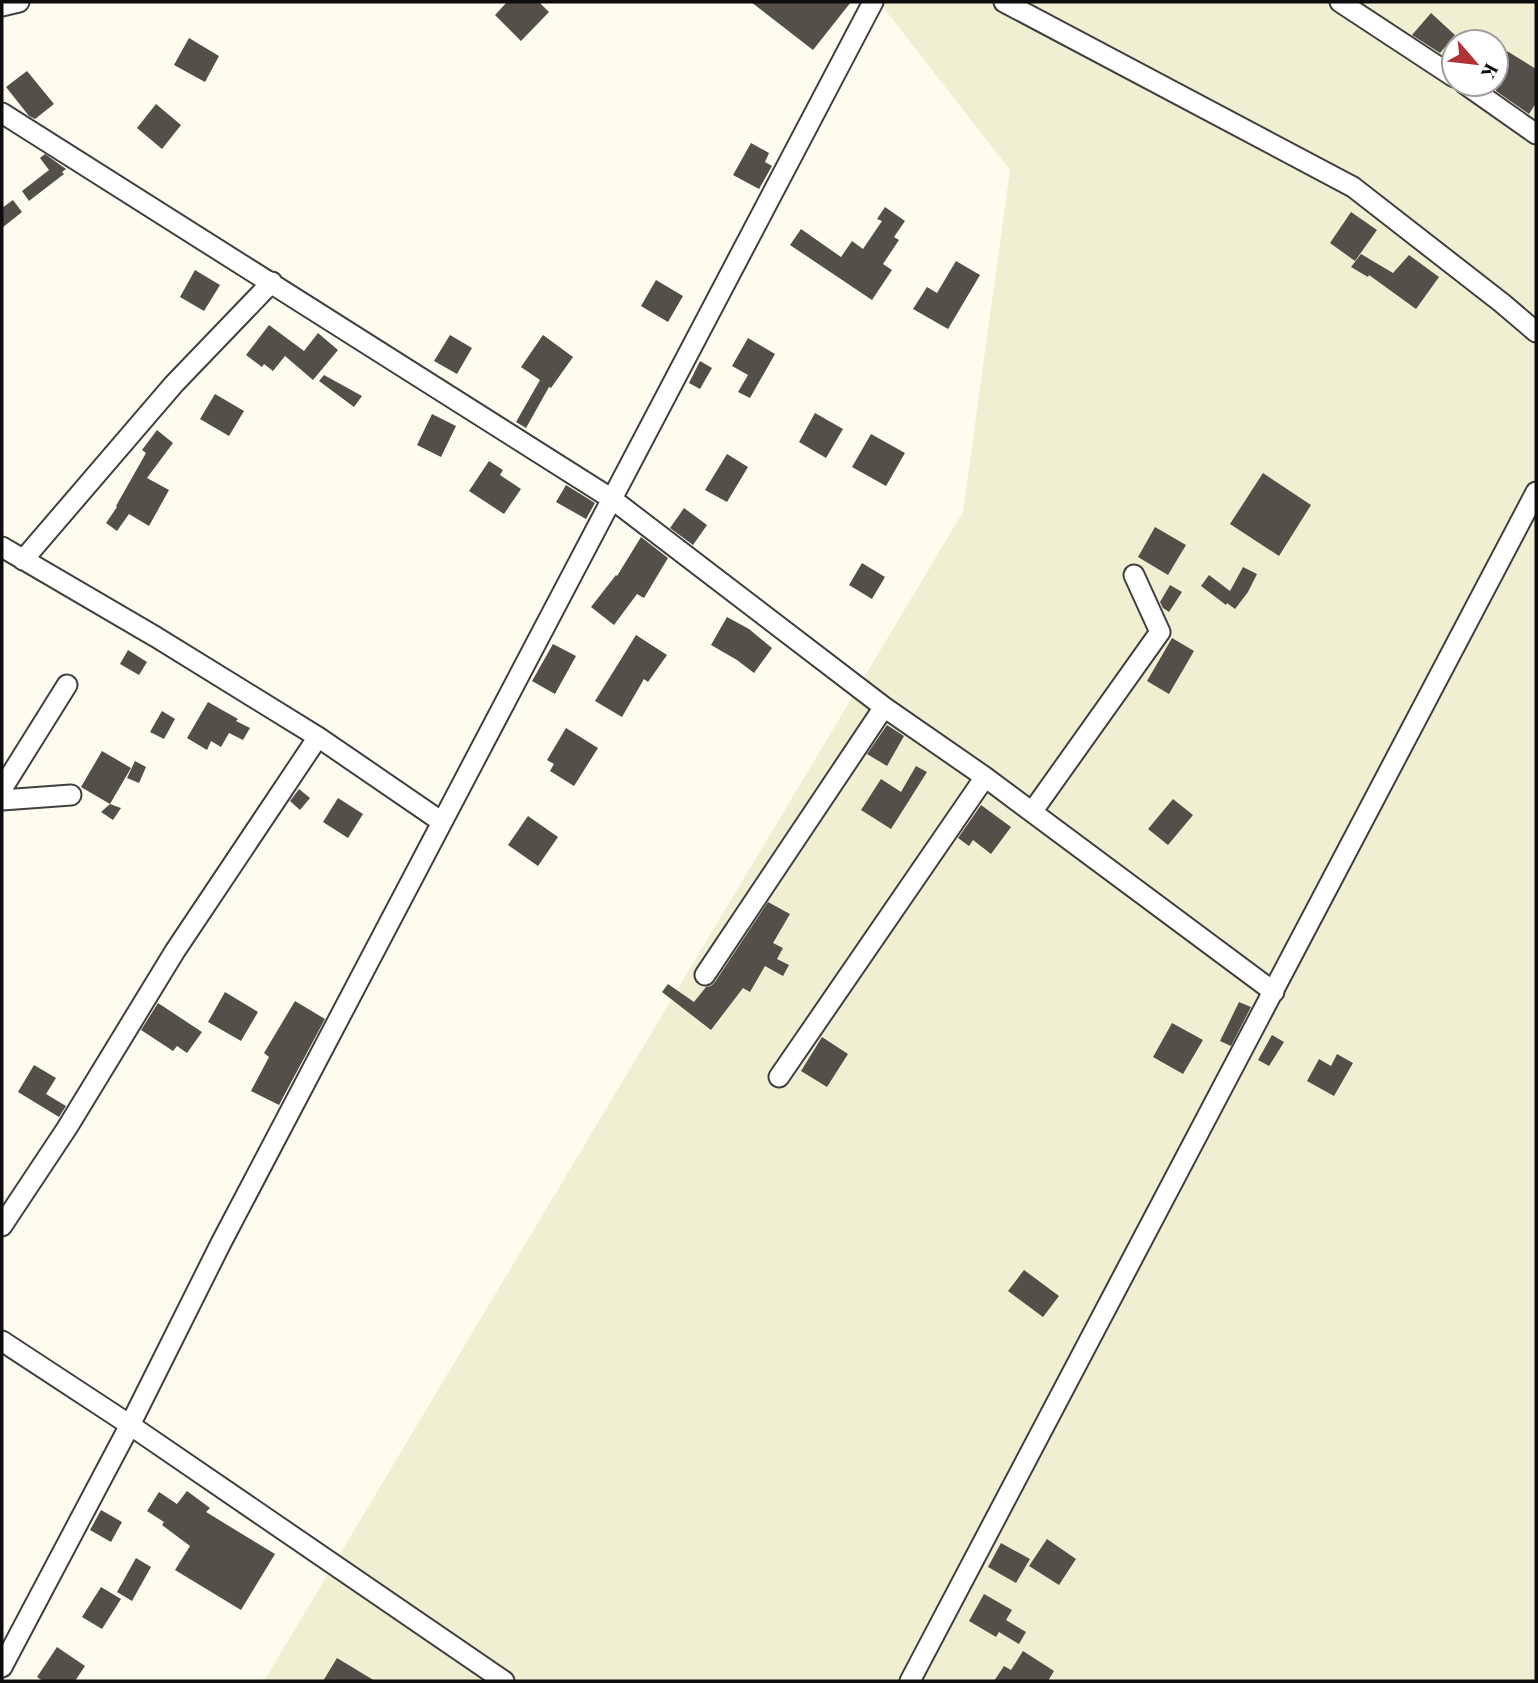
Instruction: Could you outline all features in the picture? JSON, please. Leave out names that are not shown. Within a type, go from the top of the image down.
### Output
[{"type":"street","points":[[2,6],[19,2]]},
{"type":"street","points":[[2,1667],[130,1425],[221,1243],[873,2]]},
{"type":"street","points":[[1004,2],[1353,187],[1536,332]]},
{"type":"street","points":[[1340,2],[1440,67]]},
{"type":"street","points":[[1485,98],[1536,134]]},
{"type":"street","points":[[2,113],[612,499],[884,707],[985,777],[1273,992]]},
{"type":"street","points":[[23,560],[174,384],[272,282]]},
{"type":"street","points":[[910,1681],[1536,492]]},
{"type":"street","points":[[2,547],[156,637],[318,737],[442,822]]},
{"type":"street","points":[[1032,812],[1160,632],[1134,576]]},
{"type":"street","points":[[2,789],[66,685]]},
{"type":"street","points":[[705,975],[884,707]]},
{"type":"street","points":[[2,1226],[67,1128],[175,951],[318,737]]},
{"type":"street","points":[[779,1077],[985,777]]},
{"type":"street","points":[[2,800],[71,795]]},
{"type":"street","points":[[2,1341],[130,1425],[504,1681]]},
{"type":"shaded area","points":[[879,2],[1536,2],[1536,1681],[264,1681],[963,512],[1010,170]]},
{"type":"building","points":[[507,2],[539,2],[549,12],[521,41],[495,15]]},
{"type":"building","points":[[751,2],[851,2],[813,50]]},
{"type":"building","points":[[1431,13],[1447,28],[1440,28],[1440,53],[1412,35]]},
{"type":"building","points":[[189,38],[219,56],[205,82],[174,65]]},
{"type":"building","points":[[1510,53],[1536,69],[1536,103],[1529,114],[1506,98],[1510,98]]},
{"type":"building","points":[[27,71],[54,104],[35,119],[29,116],[6,87]]},
{"type":"building","points":[[156,104],[181,125],[162,149],[137,128]]},
{"type":"building","points":[[751,143],[769,153],[765,162],[772,166],[759,189],[733,175]]},
{"type":"building","points":[[45,154],[66,169],[62,172],[64,174],[29,201],[22,191],[49,170],[40,158]]},
{"type":"building","points":[[13,200],[22,212],[2,228],[2,208]]},
{"type":"building","points":[[885,207],[905,221],[894,237],[899,240],[883,264],[892,270],[872,300],[790,245],[801,229],[841,257],[852,241],[863,249],[882,221],[877,219]]},
{"type":"building","points":[[1351,212],[1377,230],[1355,261],[1330,243]]},
{"type":"building","points":[[1361,254],[1393,273],[1409,255],[1439,277],[1416,309],[1369,275],[1368,277],[1351,267]]},
{"type":"building","points":[[956,261],[980,275],[948,329],[913,309],[927,287],[937,293]]},
{"type":"building","points":[[195,270],[220,285],[204,311],[180,297]]},
{"type":"building","points":[[656,280],[683,296],[668,322],[641,306]]},
{"type":"building","points":[[269,325],[304,351],[318,333],[338,350],[313,380],[285,356],[273,371],[264,364],[262,367],[246,355]]},
{"type":"building","points":[[450,335],[472,348],[457,374],[434,361]]},
{"type":"building","points":[[543,335],[573,357],[551,388],[549,387],[526,428],[516,422],[540,380],[521,367]]},
{"type":"building","points":[[748,338],[775,354],[750,398],[738,392],[748,375],[732,366]]},
{"type":"building","points":[[700,361],[712,368],[700,389],[689,383]]},
{"type":"building","points":[[324,375],[362,396],[354,407],[319,381]]},
{"type":"building","points":[[215,394],[244,411],[229,436],[200,419]]},
{"type":"building","points":[[815,413],[843,429],[826,458],[799,442]]},
{"type":"building","points":[[432,414],[456,426],[441,457],[417,445]]},
{"type":"building","points":[[157,430],[173,443],[147,478],[169,490],[149,526],[129,514],[117,531],[106,523],[146,453],[142,450]]},
{"type":"building","points":[[871,434],[905,453],[886,486],[852,467]]},
{"type":"building","points":[[727,454],[748,467],[727,502],[705,490]]},
{"type":"building","points":[[489,461],[503,470],[500,475],[521,489],[504,514],[469,491]]},
{"type":"building","points":[[1263,473],[1311,505],[1279,556],[1230,524]]},
{"type":"building","points":[[566,485],[595,503],[586,519],[556,502]]},
{"type":"building","points":[[684,508],[707,525],[693,545],[670,528]]},
{"type":"building","points":[[1155,527],[1186,545],[1168,575],[1138,557]]},
{"type":"building","points":[[641,537],[668,558],[644,598],[637,594],[614,625],[591,607],[617,576]]},
{"type":"building","points":[[862,563],[885,577],[872,599],[849,585]]},
{"type":"building","points":[[1243,567],[1257,574],[1235,609],[1201,586],[1209,575],[1230,591]]},
{"type":"building","points":[[1170,585],[1182,592],[1169,612],[1160,602]]},
{"type":"building","points":[[727,617],[749,629],[772,648],[754,673],[711,645]]},
{"type":"building","points":[[636,635],[667,655],[648,682],[644,679],[622,717],[595,701]]},
{"type":"building","points":[[1172,638],[1194,651],[1169,694],[1147,681]]},
{"type":"building","points":[[553,644],[576,656],[555,694],[532,681]]},
{"type":"building","points":[[128,650],[147,662],[139,675],[120,664]]},
{"type":"building","points":[[208,702],[250,728],[243,740],[229,733],[221,747],[211,741],[207,750],[187,738]]},
{"type":"building","points":[[162,711],[175,719],[164,739],[150,732]]},
{"type":"building","points":[[887,725],[904,736],[887,766],[867,754]]},
{"type":"building","points":[[566,728],[598,748],[574,786],[550,771],[554,764],[547,760]]},
{"type":"building","points":[[102,751],[131,768],[110,804],[81,787]]},
{"type":"building","points":[[135,761],[146,767],[139,783],[127,778]]},
{"type":"building","points":[[916,766],[927,772],[891,829],[861,810],[881,779],[901,792]]},
{"type":"building","points":[[299,789],[310,798],[300,810],[290,801]]},
{"type":"building","points":[[338,798],[363,814],[348,838],[323,822]]},
{"type":"building","points":[[1173,799],[1193,815],[1168,845],[1148,829]]},
{"type":"building","points":[[110,804],[121,808],[113,820],[101,812]]},
{"type":"building","points":[[981,805],[1011,827],[991,854],[973,840],[969,846],[958,838]]},
{"type":"building","points":[[528,816],[558,837],[538,866],[508,845]]},
{"type":"building","points":[[768,902],[790,914],[773,943],[783,948],[777,959],[789,965],[783,976],[765,966],[750,992],[743,988],[711,1030],[662,992],[668,984],[694,1002],[706,987],[715,982]]},
{"type":"building","points":[[225,992],[258,1012],[241,1041],[208,1022]]},
{"type":"building","points":[[295,1001],[325,1019],[279,1105],[251,1091],[269,1057],[264,1053]]},
{"type":"building","points":[[1239,1002],[1251,1007],[1231,1046],[1220,1041]]},
{"type":"building","points":[[158,1003],[202,1032],[187,1053],[177,1046],[173,1051],[141,1030]]},
{"type":"building","points":[[1172,1023],[1203,1040],[1183,1074],[1153,1057]]},
{"type":"building","points":[[1272,1035],[1284,1042],[1269,1066],[1258,1060]]},
{"type":"building","points":[[822,1037],[848,1054],[827,1087],[801,1071]]},
{"type":"building","points":[[1337,1054],[1353,1063],[1334,1096],[1307,1081],[1319,1059],[1331,1066]]},
{"type":"building","points":[[34,1065],[56,1078],[46,1094],[66,1106],[59,1117],[18,1092]]},
{"type":"building","points":[[1024,1270],[1059,1296],[1043,1317],[1008,1291]]},
{"type":"building","points":[[187,1491],[210,1508],[206,1512],[275,1554],[241,1610],[175,1570],[190,1546],[162,1525],[164,1522],[147,1511],[159,1492],[177,1504]]},
{"type":"building","points":[[101,1510],[122,1522],[111,1542],[90,1530]]},
{"type":"building","points":[[1047,1539],[1076,1559],[1059,1585],[1029,1566]]},
{"type":"building","points":[[1001,1543],[1030,1559],[1016,1583],[988,1567]]},
{"type":"building","points":[[136,1558],[151,1567],[132,1601],[117,1592]]},
{"type":"building","points":[[101,1587],[121,1599],[102,1629],[82,1617]]},
{"type":"building","points":[[984,1594],[1012,1610],[1006,1620],[1026,1632],[1019,1644],[999,1632],[996,1637],[969,1621]]},
{"type":"building","points":[[57,1647],[85,1666],[75,1681],[43,1681],[37,1677]]},
{"type":"building","points":[[1023,1651],[1054,1671],[1048,1681],[994,1681],[1004,1666],[1011,1670]]},
{"type":"building","points":[[337,1658],[375,1681],[323,1681]]}]
